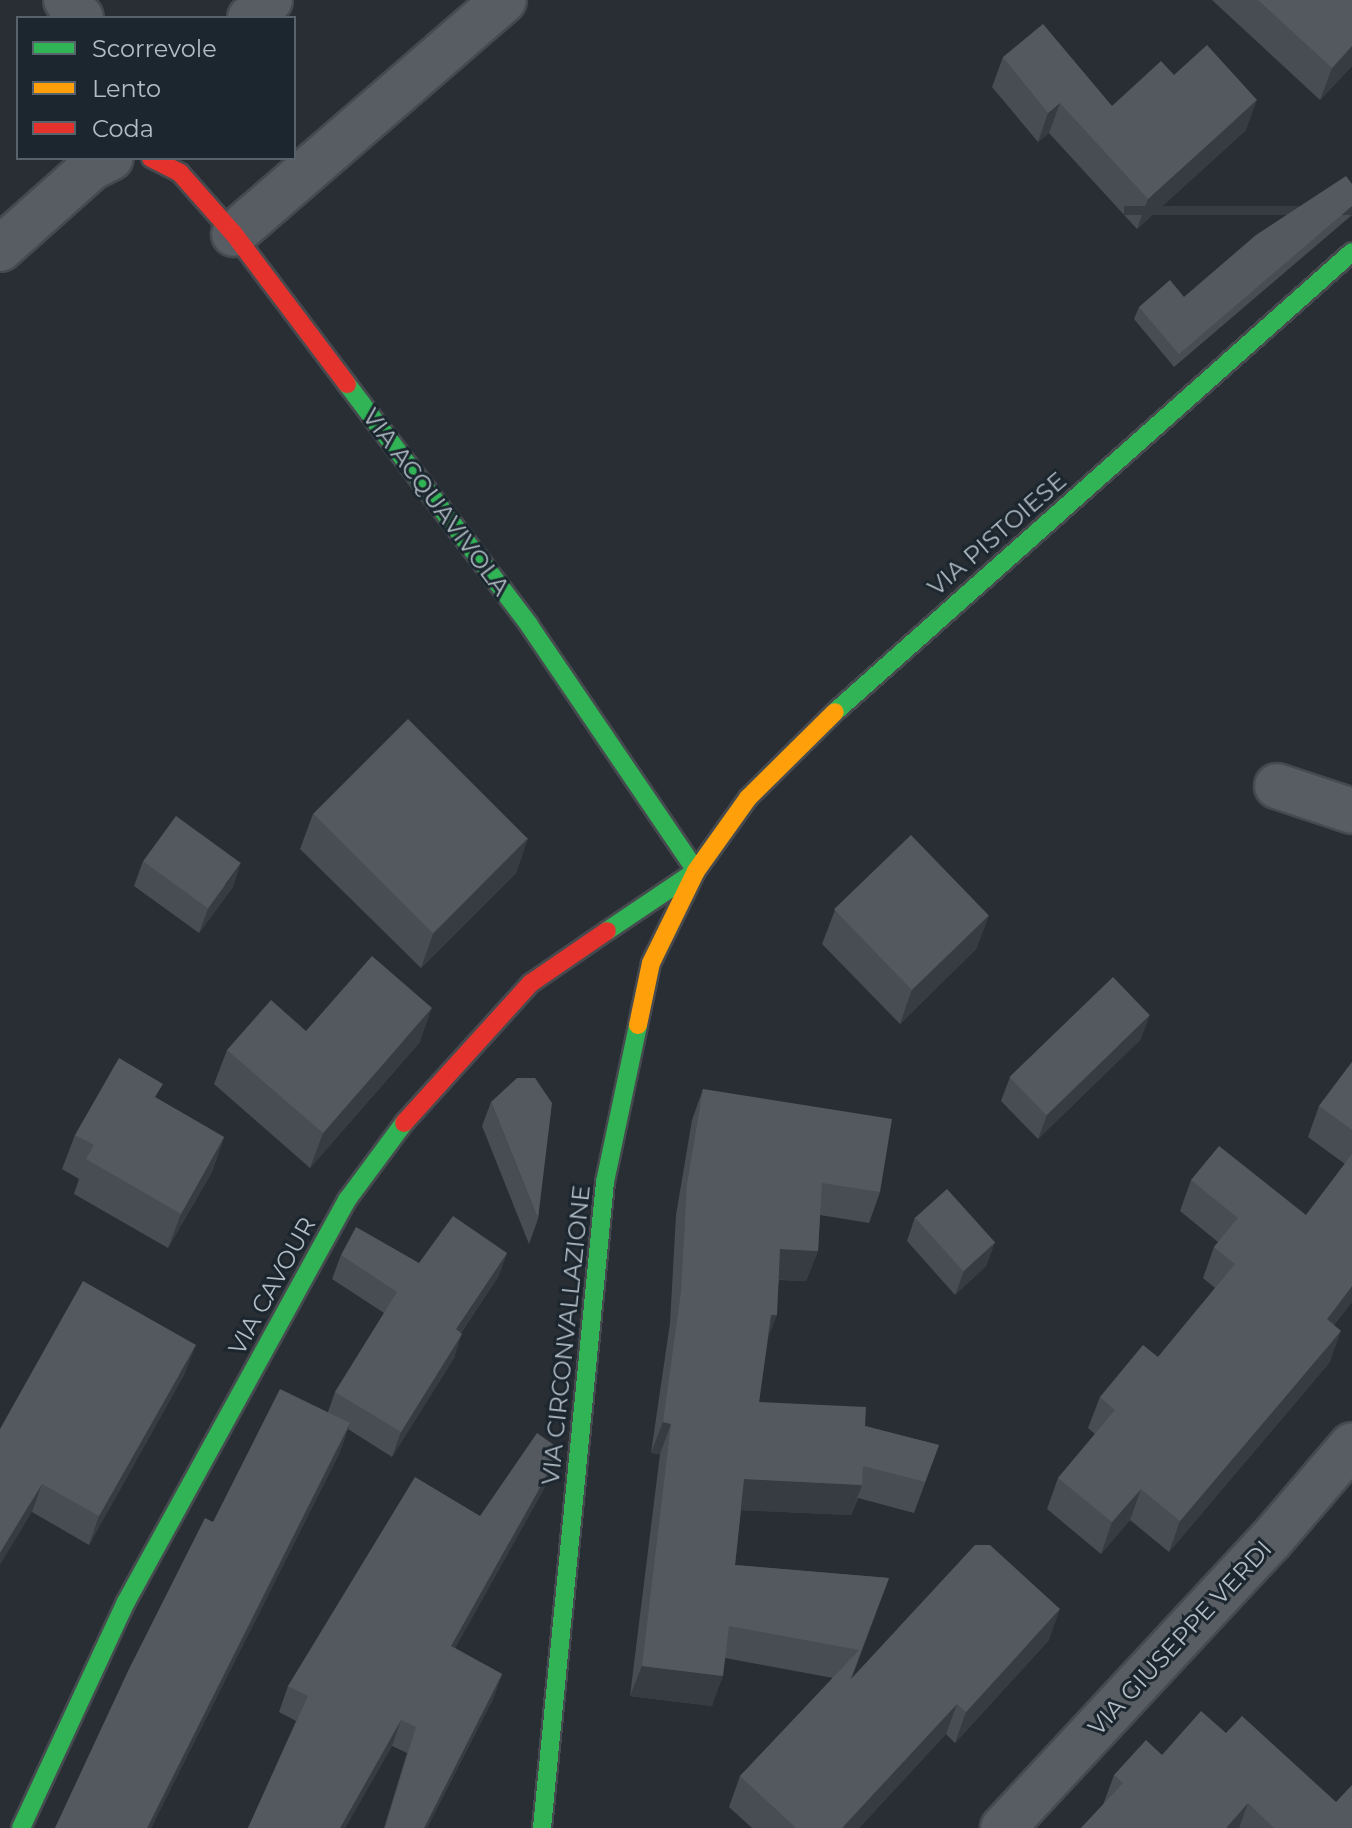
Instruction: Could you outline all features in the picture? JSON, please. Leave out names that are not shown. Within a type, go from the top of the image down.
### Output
[{"type":"street","points":[[66,0],[79,16]]},
{"type":"street","points":[[252,16],[270,0]]},
{"type":"street","points":[[234,234],[504,0]]},
{"type":"street","points":[[0,249],[91,168],[107,160]]},
{"type":"street","name":"VIA ACQUAVIVOLA","points":[[155,160],[180,173],[234,234],[529,625],[696,871]]},
{"type":"street","name":"VIA PISTOIESE","points":[[696,871],[748,798],[863,684],[1352,252]]},
{"type":"street","points":[[1277,786],[1352,811]]},
{"type":"street","name":"VIA CIRCONVALLAZIONE","points":[[545,1825],[605,1182],[651,963],[696,871]]},
{"type":"street","name":"VIA CAVOUR","points":[[21,1828],[126,1602],[347,1200],[418,1103],[531,983],[696,871]]},
{"type":"street","name":"VIA GIUSEPPE VERDI","points":[[1003,1828],[1270,1541],[1352,1445]]},
{"type":"building","points":[[1258,0],[1352,0],[1352,46],[1332,68]]},
{"type":"building","points":[[1043,24],[1112,106],[1161,61],[1174,75],[1207,45],[1257,100],[1148,199],[1060,103],[1048,113],[1003,57]]},
{"type":"building","points":[[1346,176],[1352,184],[1352,206],[1179,354],[1139,307],[1170,280],[1184,297],[1256,235]]},
{"type":"building","points":[[408,719],[528,839],[433,933],[313,814]]},
{"type":"building","points":[[176,816],[241,863],[208,908],[143,861]]},
{"type":"building","points":[[911,835],[989,916],[912,990],[834,909]]},
{"type":"building","points":[[372,956],[432,1008],[323,1133],[227,1050],[271,1000],[306,1031]]},
{"type":"building","points":[[1113,977],[1150,1015],[1046,1115],[1009,1077]]},
{"type":"building","points":[[119,1058],[163,1084],[155,1097],[224,1137],[181,1214],[86,1159],[94,1145],[75,1135]]},
{"type":"building","points":[[1352,1062],[1352,1130],[1319,1106]]},
{"type":"building","points":[[517,1078],[535,1078],[552,1103],[538,1219],[491,1102]]},
{"type":"building","points":[[703,1089],[892,1119],[880,1192],[822,1183],[818,1251],[780,1249],[777,1315],[771,1315],[759,1402],[866,1407],[865,1426],[939,1445],[925,1482],[863,1466],[862,1485],[744,1479],[735,1565],[889,1578],[850,1680],[975,1545],[990,1545],[1060,1609],[966,1712],[957,1704],[842,1828],[796,1828],[740,1776],[859,1650],[729,1626],[723,1676],[642,1666],[671,1424],[663,1422],[681,1292],[687,1184]]},
{"type":"building","points":[[1219,1146],[1306,1215],[1352,1154],[1352,1286],[1327,1319],[1341,1331],[1180,1521],[1141,1489],[1112,1522],[1058,1478],[1115,1410],[1100,1397],[1143,1345],[1158,1357],[1235,1264],[1214,1247],[1238,1218],[1191,1180]]},
{"type":"building","points":[[947,1189],[995,1243],[963,1271],[915,1218]]},
{"type":"building","points":[[453,1216],[507,1253],[456,1329],[462,1334],[401,1432],[335,1392],[397,1292],[341,1255],[356,1227],[419,1263]]},
{"type":"building","points":[[83,1281],[196,1345],[99,1516],[42,1484],[0,1553],[0,1429]]},
{"type":"building","points":[[280,1389],[350,1423],[147,1828],[55,1828],[129,1669],[205,1518],[213,1522]]},
{"type":"building","points":[[537,1433],[561,1450],[451,1646],[502,1674],[424,1828],[385,1828],[416,1727],[401,1720],[340,1828],[248,1828],[308,1696],[288,1686],[415,1477],[480,1516]]},
{"type":"building","points":[[1201,1711],[1226,1733],[1242,1716],[1336,1802],[1352,1785],[1352,1828],[1274,1828],[1248,1803],[1226,1828],[1081,1828],[1123,1783],[1114,1775],[1146,1740],[1162,1755]]},
{"type":"traffic: fast","points":[[835,712],[1352,252]]},
{"type":"traffic: fast","points":[[347,384],[529,625],[696,871],[607,931]]},
{"type":"traffic: fast","points":[[542,1828],[605,1182],[638,1025]]},
{"type":"traffic: fast","points":[[21,1828],[126,1602],[347,1200],[404,1123]]},
{"type":"traffic: slow","points":[[638,1025],[651,963],[696,871],[748,798],[835,712]]},
{"type":"traffic: jam","points":[[155,160],[180,173],[234,234],[347,384]]},
{"type":"traffic: jam","points":[[404,1123],[531,983],[607,931]]}]
